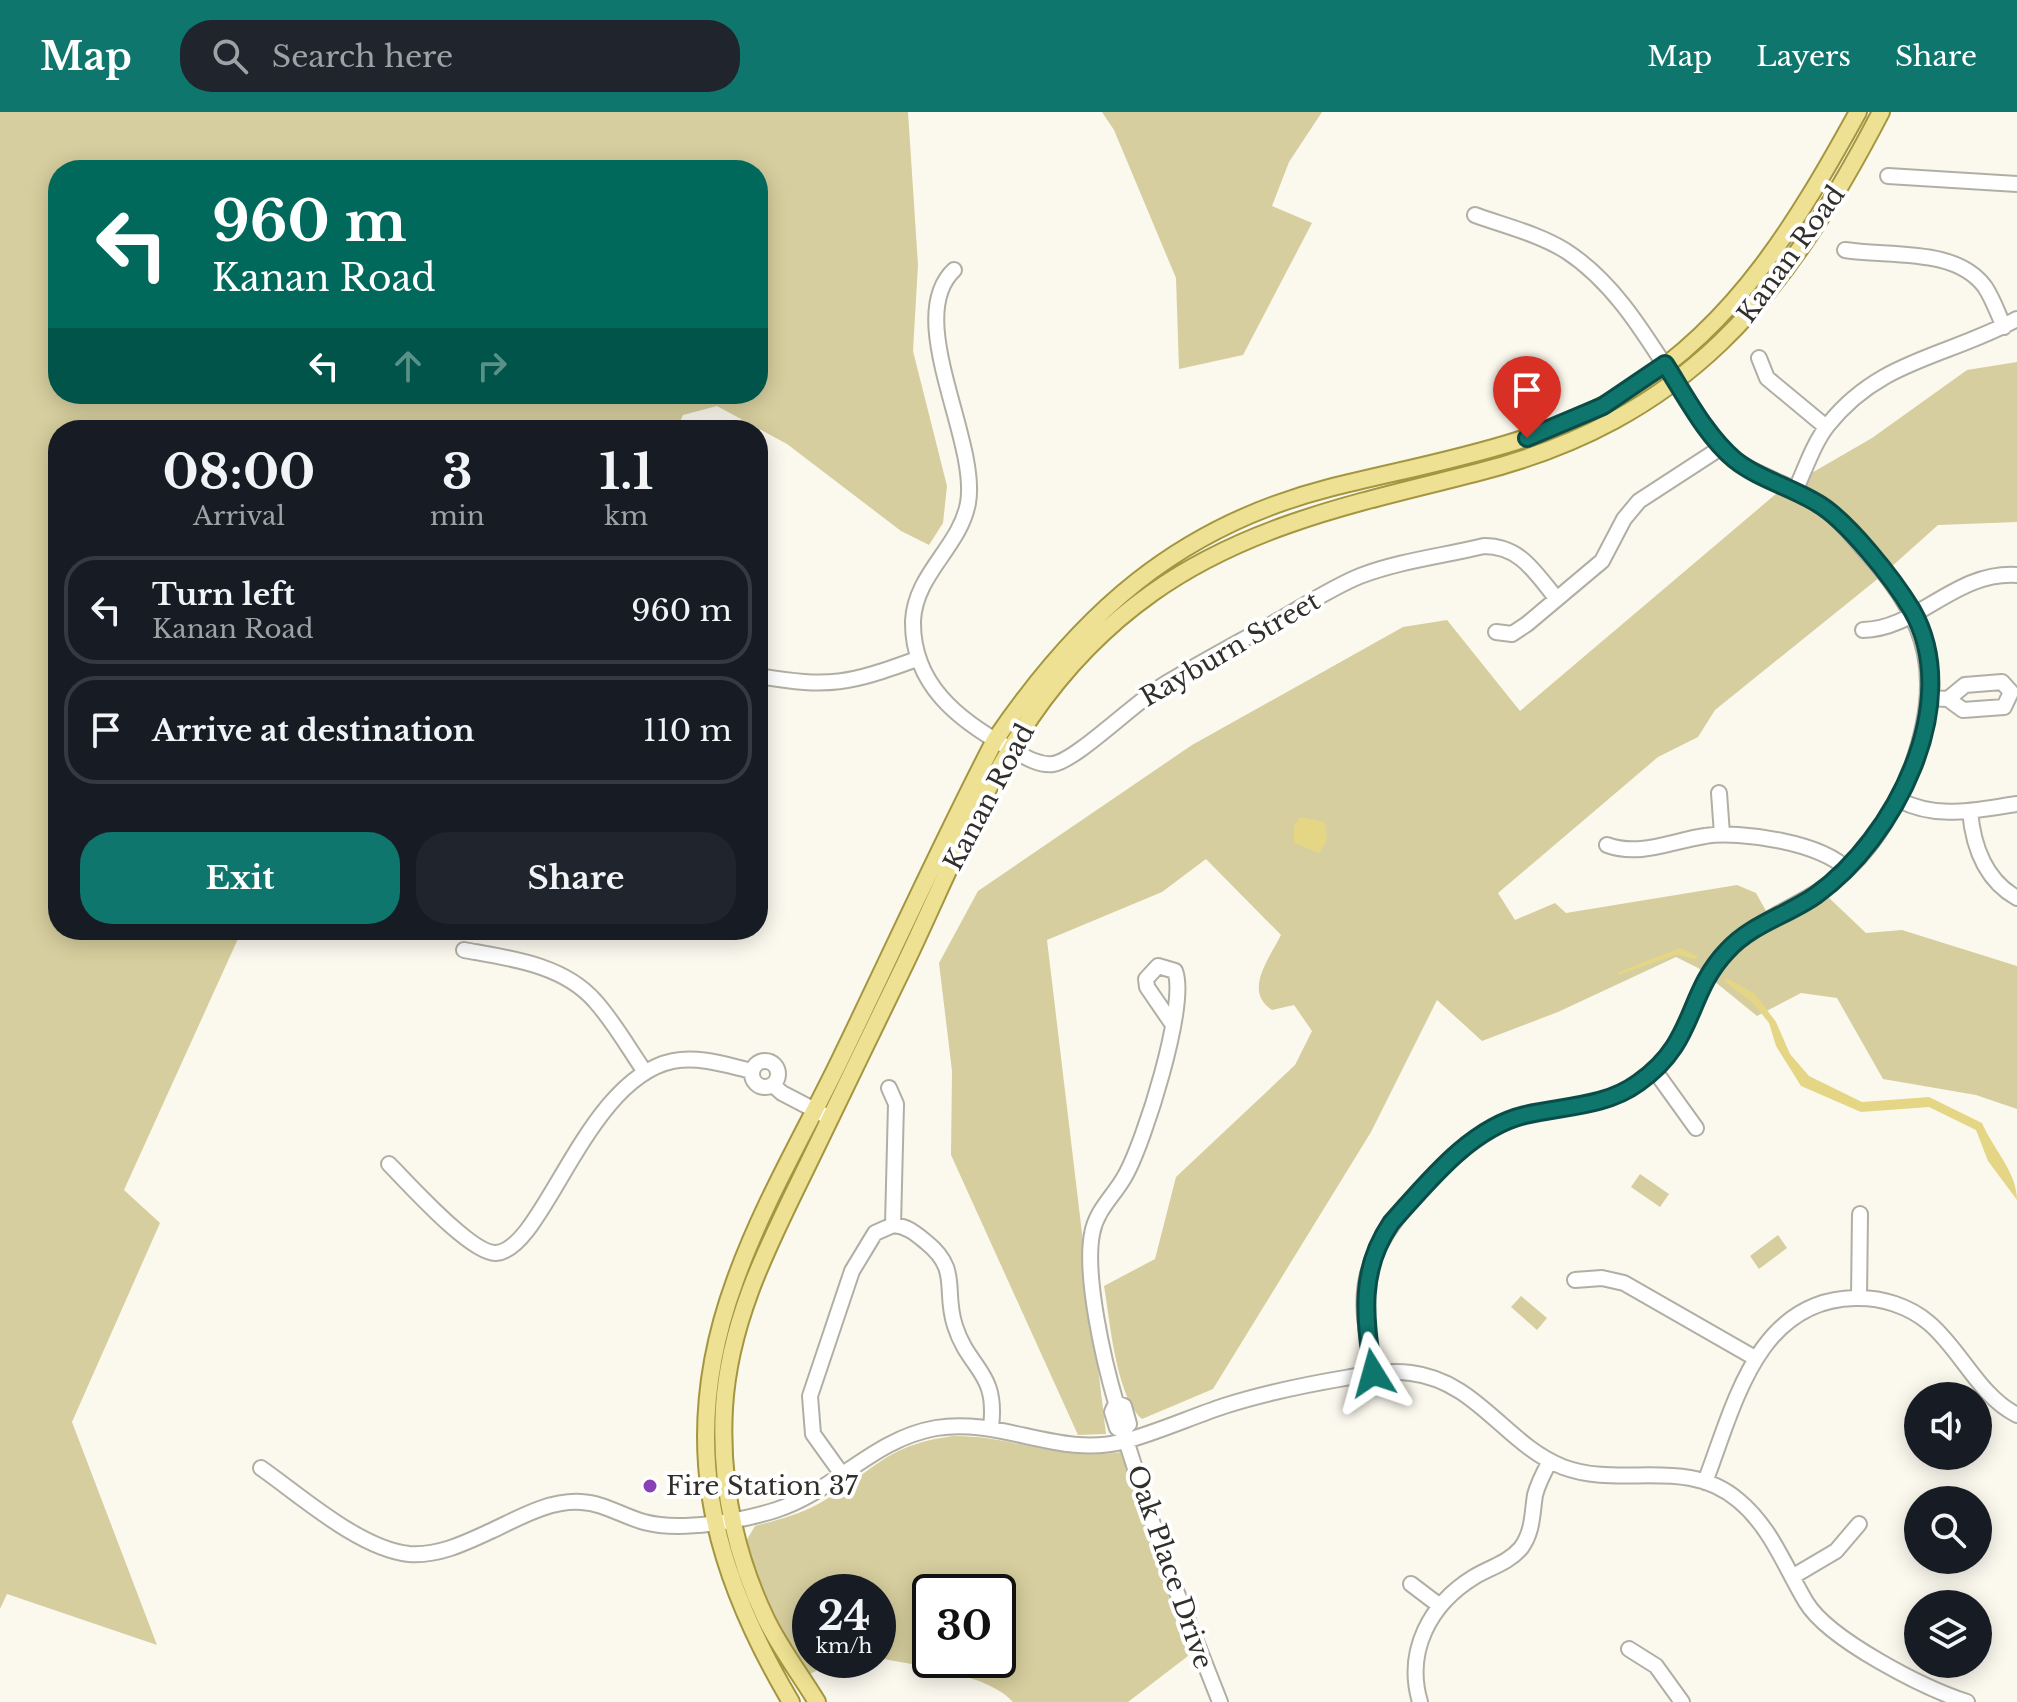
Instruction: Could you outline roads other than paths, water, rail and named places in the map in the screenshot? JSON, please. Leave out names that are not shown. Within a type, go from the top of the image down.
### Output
[{"type":"main road","name":"Kanan Road","points":[[817,1702],[767,1622],[722,1520],[707,1470],[707,1429],[718,1338],[751,1243],[823,1114],[1002,744],[1036,681],[1090,621],[1142,577],[1200,539],[1249,515],[1299,496],[1474,453],[1570,423],[1634,388],[1723,316],[1749,285],[1789,234],[1858,112]]},
{"type":"main road","name":"Kanan Road","points":[[1002,744],[1101,635],[1154,592],[1211,556],[1307,515],[1534,457],[1601,428],[1676,382],[1712,354],[1768,294],[1846,178],[1881,112]]},
{"type":"main road","name":"Kanan Road","points":[[722,1520],[722,1559],[752,1634],[791,1702]]},
{"type":"street","points":[[1888,176],[2017,184]]},
{"type":"street","points":[[1373,1373],[1365,1314],[1366,1281],[1379,1240],[1402,1210],[1485,1131],[1525,1115],[1612,1097],[1655,1071],[1680,1041],[1705,981],[1727,950],[1750,931],[1815,896],[1847,870],[1876,838],[1899,800],[1923,735],[1929,698],[1926,655],[1913,612],[1891,579],[1841,522],[1820,504],[1751,471],[1722,447],[1665,364],[1608,289],[1583,263],[1547,241],[1475,215]]},
{"type":"street","points":[[1795,491],[1826,427],[1858,392],[1879,377],[2010,323],[1984,286],[1959,266],[1939,260],[1845,250]]},
{"type":"street","name":"Rayburn Street","points":[[954,270],[946,277],[937,301],[937,329],[968,465],[969,494],[959,533],[932,569],[914,609],[917,659],[949,708],[1002,744],[1039,763],[1066,761],[1163,685],[1344,583],[1378,571],[1484,546],[1499,546],[1522,557],[1557,599]]},
{"type":"street","points":[[1759,358],[1767,378],[1795,405],[1826,427]]},
{"type":"street","points":[[1496,632],[1512,634],[1557,599],[1602,561],[1624,519],[1639,501],[1722,447]]},
{"type":"street","points":[[1863,630],[1881,630],[1966,583],[2000,574],[2017,575]]},
{"type":"street","points":[[768,678],[810,684],[838,684],[917,659]]},
{"type":"street","points":[[1929,698],[1948,699]]},
{"type":"street","points":[[1719,793],[1722,834]]},
{"type":"street","points":[[1899,800],[1930,813],[2017,804]]},
{"type":"street","points":[[1970,811],[1977,852],[1996,882],[2017,898]]},
{"type":"street","points":[[1607,845],[1628,852],[1722,834],[1818,849],[1835,857],[1847,870]]},
{"type":"street","points":[[464,950],[536,965],[582,989],[595,1000],[645,1072]]},
{"type":"street","name":"Oak Place Drive","points":[[1171,1022],[1166,1066],[1133,1160],[1097,1216],[1090,1249],[1103,1360],[1116,1403],[1112,1412],[1117,1428],[1124,1436],[1166,1565],[1220,1702]]},
{"type":"street","points":[[389,1164],[482,1249],[495,1253],[510,1248],[550,1200],[577,1147],[600,1116],[645,1072],[674,1061],[695,1060],[752,1071]]},
{"type":"street","points":[[752,1071],[758,1062],[771,1062],[778,1073],[773,1085]]},
{"type":"street","points":[[752,1071],[756,1084],[773,1085],[823,1114]]},
{"type":"street","points":[[1655,1071],[1696,1128]]},
{"type":"street","points":[[889,1088],[896,1104],[893,1225]]},
{"type":"street","points":[[1859,1298],[1860,1214]]},
{"type":"street","points":[[841,1473],[813,1434],[810,1396],[852,1271],[875,1233],[893,1225],[909,1229],[941,1255],[947,1266],[955,1327],[992,1391],[991,1427]]},
{"type":"street","points":[[1575,1280],[1602,1278],[1624,1283],[1755,1358]]},
{"type":"street","points":[[1705,1482],[1755,1358],[1776,1330],[1800,1312],[1830,1301],[1859,1298],[1895,1304],[1928,1322],[1992,1396],[2017,1415]]},
{"type":"street","points":[[261,1468],[363,1539],[407,1554],[453,1549],[541,1508],[566,1502],[599,1504],[662,1526],[770,1512],[800,1502],[880,1446],[904,1436],[945,1426],[991,1427],[1057,1444],[1103,1445],[1259,1395],[1373,1373],[1416,1373],[1456,1386],[1550,1461],[1592,1475],[1662,1473],[1705,1482],[1732,1494],[1760,1521],[1809,1606],[1838,1635],[1967,1702]]},
{"type":"street","points":[[1420,1702],[1414,1677],[1417,1648],[1440,1606],[1464,1584],[1504,1562],[1521,1547],[1532,1524],[1537,1488],[1550,1461]]},
{"type":"street","points":[[1792,1577],[1836,1551],[1859,1524]]},
{"type":"street","points":[[1411,1584],[1440,1606]]},
{"type":"street","points":[[1629,1649],[1656,1666],[1682,1702]]},
{"type":"place","name":"Fire Station 37","points":[[650,1486]]}]
